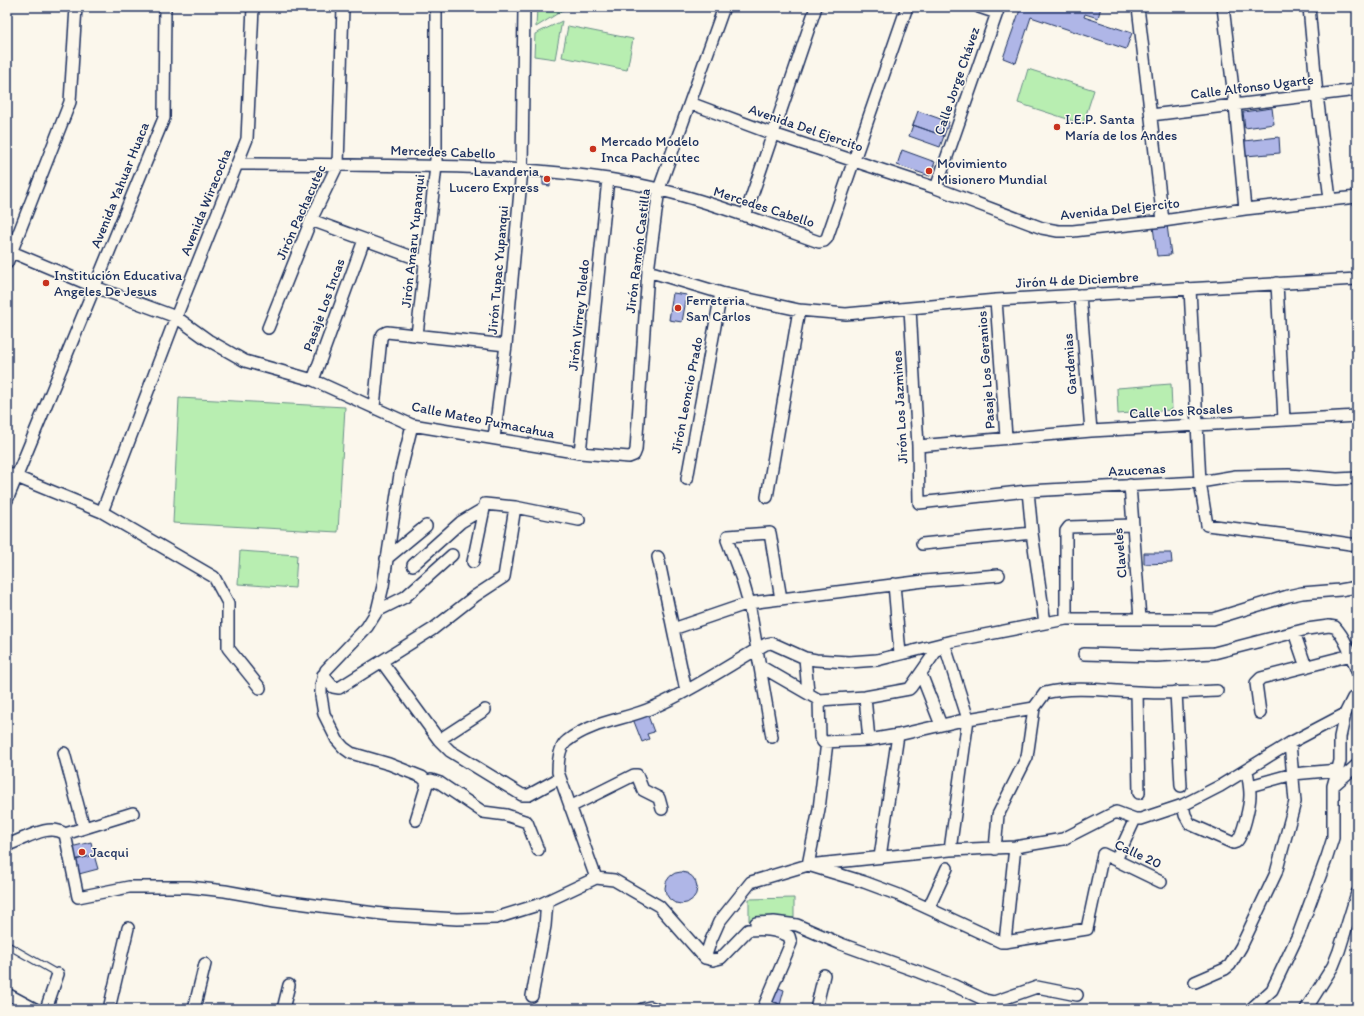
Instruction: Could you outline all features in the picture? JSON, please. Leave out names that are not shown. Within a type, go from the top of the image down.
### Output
[{"type":"street","points":[[7,263],[9,251],[70,102],[76,7]]},
{"type":"street","name":"Avenida Yahuar Huaca","points":[[7,500],[12,475],[95,287],[164,118],[164,7]]},
{"type":"street","name":"Avenida Wiracocha","points":[[102,512],[176,317],[247,139],[253,7]]},
{"type":"street","name":"Jirón Pachacutec","points":[[268,328],[312,220],[338,164],[343,7]]},
{"type":"street","name":"Jirón Amaru Yupanqui","points":[[417,335],[436,166],[436,7]]},
{"type":"street","name":"Jirón Tupac Yupanqui","points":[[494,438],[506,345],[522,169],[524,7]]},
{"type":"street","name":"Jirón Ramón Castilla","points":[[629,457],[634,455],[636,450],[648,271],[660,189],[724,7]]},
{"type":"street","points":[[745,216],[816,7]]},
{"type":"street","points":[[979,7],[998,10]]},
{"type":"street","points":[[1138,7],[1162,221]]},
{"type":"street","points":[[1223,7],[1235,105],[1245,209]]},
{"type":"street","points":[[1309,7],[1317,95],[1330,199]]},
{"type":"street","points":[[855,161],[904,8]]},
{"type":"street","name":"Calle Jorge Chávez","points":[[936,188],[998,10]]},
{"type":"street","name":"Calle Alfonso Ugarte","points":[[1151,115],[1357,90]]},
{"type":"street","name":"Avenida Del Ejercito","points":[[690,103],[773,134],[936,188],[1042,228],[1058,231],[1073,231],[1162,221],[1245,209],[1357,196]]},
{"type":"street","name":"Mercedes Cabello","points":[[238,164],[338,164],[522,169],[608,179],[660,189],[745,216],[819,242],[824,242],[827,238],[855,161]]},
{"type":"street","name":"Jirón Virrey Toledo","points":[[580,453],[608,179]]},
{"type":"street","points":[[312,220],[426,262]]},
{"type":"street","name":"Pasaje Los Incas","points":[[313,380],[364,240]]},
{"type":"street","name":"Calle Mateo Pumacahua","points":[[9,251],[95,287],[176,317],[208,340],[245,361],[313,380],[412,425],[580,453],[629,457]]},
{"type":"street","name":"Jirón 4 de Diciembre","points":[[648,271],[722,293],[799,310],[846,314],[996,300],[1357,279]]},
{"type":"street","points":[[1277,283],[1284,420]]},
{"type":"street","points":[[1190,289],[1200,482],[1207,525],[1357,545]]},
{"type":"street","name":"Jirón Leoncio Prado","points":[[687,479],[722,293]]},
{"type":"street","name":"Gardenias","points":[[1080,295],[1090,431]]},
{"type":"street","name":"Pasaje Los Geranios","points":[[996,300],[1006,437]]},
{"type":"street","name":"Jirón Los Jazmines","points":[[910,309],[918,446],[919,503]]},
{"type":"street","points":[[767,498],[799,310]]},
{"type":"street","points":[[374,407],[381,338],[383,334],[387,332],[506,345]]},
{"type":"street","name":"Calle Los Rosales","points":[[918,446],[1006,437],[1090,431],[1357,416]]},
{"type":"street","points":[[412,425],[400,474],[383,586],[377,611],[367,627],[326,670],[320,685],[324,714],[337,740],[344,748],[351,753],[389,764],[422,777],[427,784]]},
{"type":"street","points":[[12,475],[102,512],[214,578],[228,603],[228,648],[260,688]]},
{"type":"street","name":"Azucenas","points":[[919,503],[1028,491],[1200,482],[1244,476],[1289,475],[1337,479],[1357,478]]},
{"type":"street","name":"Claveles","points":[[1130,485],[1140,619]]},
{"type":"street","points":[[1028,491],[1032,533],[1045,623]]},
{"type":"street","points":[[473,562],[483,509],[484,505],[487,503],[579,520]]},
{"type":"street","points":[[323,675],[333,687],[339,688],[433,629],[475,596],[504,577],[515,507]]},
{"type":"street","points":[[413,565],[461,522],[483,509]]},
{"type":"street","points":[[1066,619],[1067,528],[1132,525]]},
{"type":"street","points":[[386,559],[426,526]]},
{"type":"street","points":[[922,544],[1032,533]]},
{"type":"street","points":[[772,737],[749,603],[743,582],[727,540],[728,536],[770,534],[780,599]]},
{"type":"street","points":[[377,611],[405,597],[452,555]]},
{"type":"street","points":[[658,557],[686,691]]},
{"type":"street","points":[[673,629],[749,603],[894,584],[999,575]]},
{"type":"street","points":[[894,584],[900,654]]},
{"type":"street","points":[[596,878],[558,772],[558,758],[565,742],[587,729],[655,707],[686,691],[766,644],[771,643],[805,658],[816,660],[849,662],[877,660],[942,644],[1066,619],[1213,619],[1288,596],[1302,593],[1340,590],[1357,586]]},
{"type":"street","points":[[1084,654],[1156,656],[1214,653],[1294,632],[1329,626],[1335,627],[1347,644],[1357,671]]},
{"type":"street","points":[[1294,632],[1306,667]]},
{"type":"street","points":[[760,666],[808,692],[819,700],[865,697],[909,689],[914,685],[942,644]]},
{"type":"street","points":[[942,644],[968,719],[950,850]]},
{"type":"street","points":[[1260,713],[1256,683],[1261,678],[1351,655]]},
{"type":"street","points":[[805,658],[808,692]]},
{"type":"street","points":[[382,662],[439,740],[450,751],[522,795],[529,795],[560,778]]},
{"type":"street","points":[[921,674],[941,725]]},
{"type":"street","points":[[995,849],[998,815],[1027,757],[1034,708],[1045,693],[1062,689],[1137,692],[1217,691]]},
{"type":"street","points":[[1137,692],[1139,793]]},
{"type":"street","points":[[1176,692],[1180,786]]},
{"type":"street","points":[[1251,1009],[1272,990],[1299,933],[1316,890],[1333,838],[1333,789],[1340,761],[1340,737],[1345,714],[1353,698],[1357,696]]},
{"type":"street","points":[[865,697],[869,740]]},
{"type":"street","points":[[819,700],[820,737],[823,742],[869,740],[968,719],[1034,708]]},
{"type":"street","points":[[439,740],[485,710]]},
{"type":"street","points":[[705,958],[719,922],[751,882],[808,865],[950,850],[1015,847],[1062,839],[1116,812],[1135,820],[1183,805],[1220,786],[1290,744],[1345,714]]},
{"type":"street","points":[[880,857],[898,735]]},
{"type":"street","points":[[808,865],[819,809],[827,742]]},
{"type":"street","points":[[1195,982],[1225,969],[1235,959],[1276,873],[1295,802],[1290,744]]},
{"type":"street","points":[[64,753],[84,828]]},
{"type":"street","points":[[1333,789],[1357,764]]},
{"type":"street","points":[[1183,805],[1185,815],[1190,824],[1233,843],[1236,842],[1240,837],[1248,808],[1250,786],[1247,770]]},
{"type":"street","points":[[1250,786],[1293,774],[1338,770]]},
{"type":"street","points":[[570,807],[634,775],[637,775],[643,790],[659,798],[662,809]]},
{"type":"street","points":[[416,820],[427,784],[431,780],[440,783],[482,812],[506,815],[527,822],[538,850]]},
{"type":"street","points":[[65,834],[133,813]]},
{"type":"street","points":[[1116,860],[1135,820]]},
{"type":"street","points":[[7,845],[47,830],[59,830],[65,834],[78,897],[129,887],[189,887],[390,915],[457,919],[496,918],[541,904],[596,878],[614,880],[659,906],[705,958],[713,960],[721,958],[757,922],[774,922],[798,925],[841,944],[955,986],[985,1000],[994,1002],[1037,988],[1077,995]]},
{"type":"street","points":[[808,865],[864,882],[929,907],[1001,942],[1006,942],[1015,847]]},
{"type":"street","name":"Calle 20","points":[[1006,942],[1087,929],[1103,854],[1161,882]]},
{"type":"street","points":[[929,907],[947,868]]},
{"type":"street","points":[[1306,1009],[1334,966],[1357,893]]},
{"type":"street","points":[[532,996],[545,926],[547,901]]},
{"type":"street","points":[[108,1009],[128,928]]},
{"type":"street","points":[[748,930],[766,929],[780,932],[789,936],[791,943],[768,1008]]},
{"type":"street","points":[[194,1009],[204,964]]},
{"type":"street","points":[[46,1009],[58,974]]},
{"type":"street","points":[[816,1009],[824,975]]},
{"type":"street","points":[[284,1009],[289,985]]},
{"type":"street","points":[[7,994],[35,1009]]},
{"type":"street","points":[[642,1009],[650,1007],[656,1009]]},
{"type":"lane","points":[[7,944],[58,974]]},
{"type":"green space","points":[[537,7],[568,7],[536,27]]},
{"type":"green space","points":[[562,21],[555,59],[534,56],[535,34]]},
{"type":"green space","points":[[568,26],[633,39],[627,70],[562,57]]},
{"type":"green space","points":[[1028,69],[1094,90],[1083,124],[1018,103]]},
{"type":"green space","points":[[1171,384],[1172,410],[1118,414],[1117,388]]},
{"type":"green space","points":[[179,398],[345,407],[338,532],[173,523]]},
{"type":"green space","points":[[240,551],[297,555],[295,588],[238,584]]},
{"type":"green space","points":[[794,898],[794,919],[749,921],[749,899]]},
{"type":"building","points":[[1021,7],[1070,7],[1079,10],[1080,7],[1101,7],[1098,18],[1085,14],[1084,17],[1132,33],[1126,49],[1031,17],[1016,63],[1003,58]]},
{"type":"building","points":[[1272,108],[1274,124],[1245,128],[1243,112]]},
{"type":"building","points":[[918,111],[949,122],[944,136],[913,125]]},
{"type":"building","points":[[913,125],[944,136],[940,147],[909,136]]},
{"type":"building","points":[[1279,137],[1280,153],[1246,156],[1244,141]]},
{"type":"building","points":[[902,150],[935,162],[930,176],[897,165]]},
{"type":"building","points":[[543,177],[550,177],[550,186],[543,185]]},
{"type":"building","points":[[1167,225],[1171,255],[1157,256],[1153,227]]},
{"type":"building","name":"Ferreteria San Carlos","points":[[673,293],[687,295],[682,322],[669,320]]},
{"type":"building","points":[[1144,553],[1171,553],[1172,563],[1144,564]]},
{"type":"building","points":[[647,713],[654,732],[647,734],[649,739],[642,742],[633,719]]},
{"type":"building","points":[[91,842],[94,855],[75,860],[71,847]]},
{"type":"building","points":[[94,855],[98,869],[79,874],[75,860]]},
{"type":"building","points":[[678,872],[684,872],[693,876],[697,888],[693,900],[684,904],[678,904],[669,900],[665,891],[665,885],[669,876]]},
{"type":"building","points":[[776,987],[784,990],[780,1005],[772,1000]]},
{"type":"place","name":"I.E.P. Santa María de los Andes","points":[[1057,127]]},
{"type":"place","name":"Mercado Modelo Inca Pachacutec","points":[[593,149]]},
{"type":"place","name":"Movimiento Misionero Mundial","points":[[929,171]]},
{"type":"place","name":"Lavanderia Lucero Express","points":[[547,179]]},
{"type":"place","name":"Institución Educativa Angeles De Jesus","points":[[46,283]]},
{"type":"place","name":"Ferreteria San Carlos","points":[[678,308]]},
{"type":"place","name":"Jacqui","points":[[82,852]]}]
